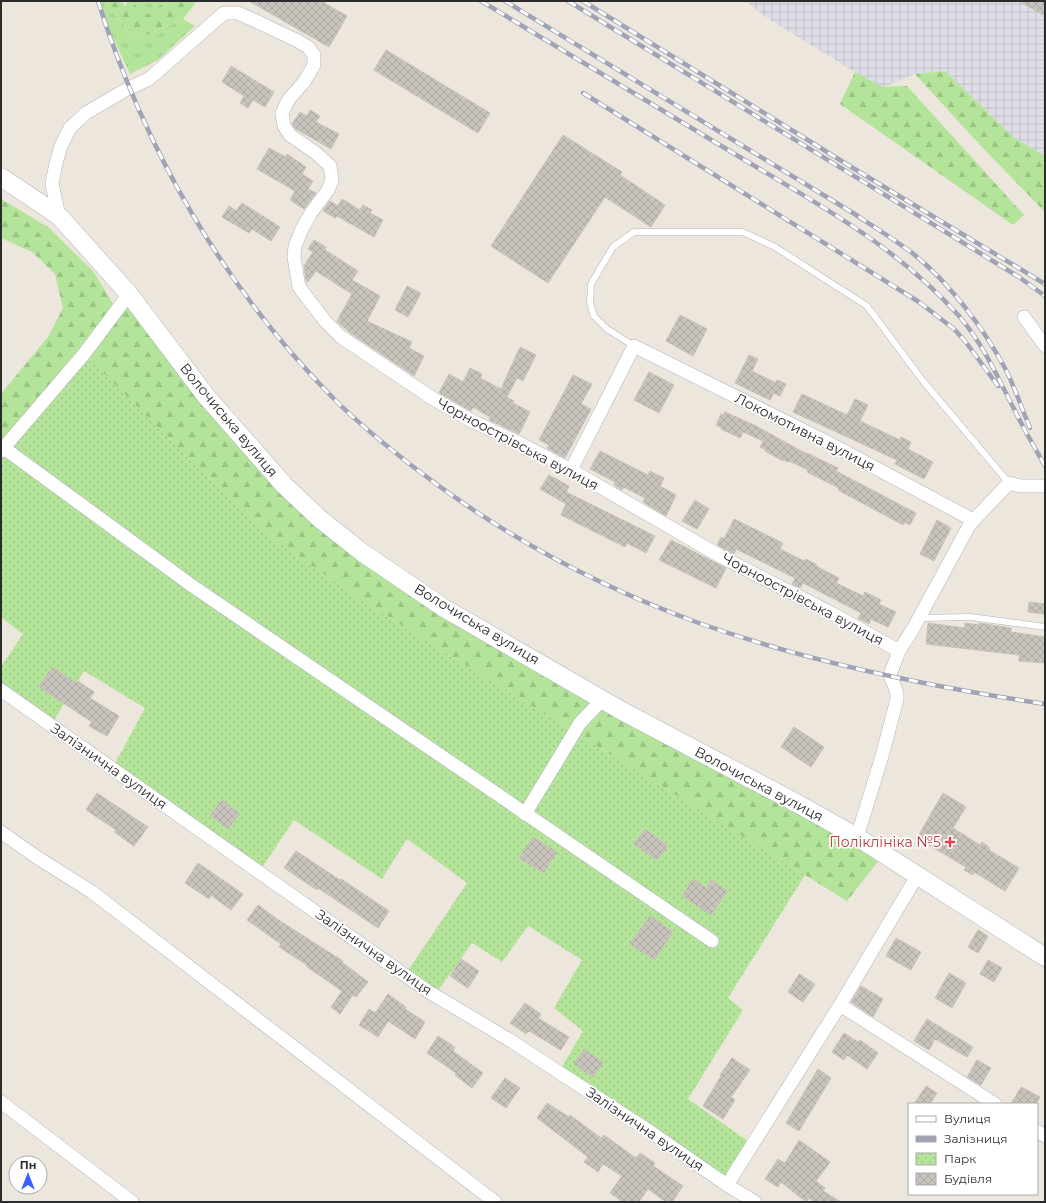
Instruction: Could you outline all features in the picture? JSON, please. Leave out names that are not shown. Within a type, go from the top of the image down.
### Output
[{"type":"main road","name":"Волочиська вулиця","points":[[1,177],[59,216],[129,294],[206,396],[284,485],[320,519],[363,552],[444,608],[622,711],[800,805],[857,837],[1045,957]]},
{"type":"street","name":"Чорноострівська вулиця","points":[[59,216],[52,184],[56,163],[61,146],[70,128],[86,113],[129,88],[149,79],[224,13],[238,13],[256,20],[298,41],[308,47],[314,55],[314,65],[304,82],[289,99],[282,113],[284,126],[290,135],[316,153],[330,166],[332,180],[328,190],[311,213],[302,229],[295,246],[294,257],[299,287],[325,321],[341,337],[432,398],[470,420],[525,446],[570,470],[720,556],[833,614],[899,651]]},
{"type":"street","points":[[129,294],[84,354],[2,450],[191,585],[712,942]]},
{"type":"street","points":[[1024,317],[1045,346]]},
{"type":"street","points":[[570,470],[634,346]]},
{"type":"street","name":"Локомотивна вулиця","points":[[634,346],[829,443],[973,520]]},
{"type":"street","points":[[857,837],[882,756],[897,699],[897,693],[890,675],[899,651],[973,520],[1009,483],[1020,486],[1045,486]]},
{"type":"street","name":"Залізнична вулиця","points":[[1,690],[429,992],[508,1039],[652,1133],[727,1185],[755,1202]]},
{"type":"street","points":[[525,814],[580,723],[603,699]]},
{"type":"street","points":[[1,832],[38,858],[92,892],[496,1202]]},
{"type":"street","points":[[727,1185],[840,1004],[917,876]]},
{"type":"street","points":[[840,1004],[993,1103]]},
{"type":"street","points":[[1,1102],[132,1202]]},
{"type":"lane","points":[[634,346],[607,329],[594,316],[590,303],[591,284],[613,247],[634,232],[743,232],[775,247],[867,306],[923,381],[1009,483]]},
{"type":"lane","points":[[919,618],[972,618],[1045,627]]},
{"type":"shaded area","points":[[746,1],[1045,1],[1045,156],[1013,137],[945,71],[915,74],[883,87],[855,72],[764,16]]},
{"type":"green space","points":[[96,1],[107,1],[108,6],[135,40],[183,19],[195,26],[158,60],[130,74]]},
{"type":"green space","points":[[107,1],[122,1],[125,6],[128,1],[134,1],[140,14],[150,14],[160,5],[171,4],[175,1],[197,1],[183,19],[135,40],[108,6]]},
{"type":"green space","points":[[134,1],[175,1],[171,4],[160,5],[150,14],[140,14]]},
{"type":"green space","points":[[945,71],[1013,137],[1045,156],[1045,212],[980,145],[915,74]]},
{"type":"green space","points":[[855,72],[883,87],[907,86],[1024,215],[1013,225],[840,104]]},
{"type":"green space","points":[[1,199],[48,227],[93,271],[117,310],[129,294],[206,396],[363,553],[884,854],[847,901],[359,599],[261,530],[84,354],[1,451],[1,394],[48,337],[63,308],[55,274],[32,252],[1,238]]},
{"type":"green space","points":[[84,354],[261,530],[359,599],[805,875],[728,998],[743,1010],[688,1099],[752,1144],[727,1185],[559,1072],[583,1031],[554,1008],[582,960],[528,926],[502,962],[472,943],[435,995],[405,975],[467,883],[407,839],[382,879],[294,820],[259,872],[112,769],[145,708],[84,671],[51,725],[1,690],[1,667],[23,634],[1,617],[1,451]]},
{"type":"building","points":[[249,1],[321,1],[347,16],[329,47]]},
{"type":"building","points":[[1019,1],[1045,1],[1045,16]]},
{"type":"building","points":[[386,50],[490,113],[478,133],[374,70]]},
{"type":"building","points":[[231,66],[274,92],[265,107],[253,100],[248,108],[240,103],[244,96],[222,82]]},
{"type":"building","points":[[310,110],[320,116],[316,122],[339,134],[331,149],[296,129],[292,124],[300,112],[307,116]]},
{"type":"building","points":[[563,135],[622,172],[620,175],[665,205],[651,227],[605,197],[548,283],[491,246]]},
{"type":"building","points":[[269,148],[286,157],[287,154],[306,167],[302,174],[313,181],[308,189],[316,193],[304,209],[290,200],[295,191],[257,169]]},
{"type":"building","points":[[342,199],[360,210],[363,205],[372,210],[370,213],[383,220],[374,237],[337,216],[335,218],[323,211],[330,201],[338,206]]},
{"type":"building","points":[[242,203],[280,227],[271,241],[252,229],[249,233],[222,217],[229,206],[236,211]]},
{"type":"building","points":[[314,240],[326,247],[325,250],[358,271],[352,280],[380,296],[367,321],[412,342],[409,348],[424,356],[414,376],[350,333],[337,321],[352,294],[316,271],[308,282],[306,281],[304,266],[313,252],[308,249]]},
{"type":"building","points":[[407,286],[421,293],[408,317],[395,310]]},
{"type":"building","points":[[680,315],[707,329],[693,356],[666,341]]},
{"type":"building","points":[[520,347],[536,355],[523,381],[517,378],[507,397],[514,401],[513,403],[530,412],[519,434],[489,420],[490,417],[473,407],[471,411],[439,393],[449,374],[463,382],[470,368],[482,374],[480,378],[501,389]]},
{"type":"building","points":[[749,355],[758,359],[752,371],[776,383],[777,380],[786,384],[780,396],[774,393],[770,400],[735,383]]},
{"type":"building","points":[[649,372],[674,385],[659,413],[634,400]]},
{"type":"building","points":[[573,375],[592,384],[581,404],[591,409],[565,458],[547,448],[549,445],[539,440]]},
{"type":"building","points":[[802,394],[847,415],[855,399],[868,405],[860,421],[900,440],[901,437],[911,442],[908,449],[933,462],[924,479],[895,464],[897,460],[793,412]]},
{"type":"building","points":[[725,412],[754,425],[807,454],[838,468],[836,471],[916,513],[910,525],[905,522],[903,525],[838,490],[839,488],[807,472],[808,470],[789,461],[783,461],[765,451],[766,450],[760,447],[763,441],[743,432],[740,438],[721,429],[722,428],[716,425],[721,414],[724,415]]},
{"type":"building","points":[[600,451],[648,475],[650,471],[664,478],[660,486],[676,495],[666,516],[643,502],[645,498],[624,487],[622,490],[614,485],[615,482],[590,469]]},
{"type":"building","points":[[549,475],[569,486],[566,492],[655,536],[646,553],[627,543],[625,547],[561,515],[566,504],[540,489]]},
{"type":"building","points":[[695,500],[709,509],[697,529],[682,521]]},
{"type":"building","points":[[734,519],[783,543],[780,549],[804,561],[806,559],[839,578],[836,583],[863,596],[865,592],[881,600],[879,604],[896,612],[888,627],[871,619],[869,624],[858,619],[861,613],[803,583],[800,588],[792,584],[795,578],[736,549],[734,554],[717,545],[721,537],[724,539]]},
{"type":"building","points":[[937,520],[951,528],[934,561],[920,554]]},
{"type":"building","points":[[671,540],[726,568],[716,588],[659,560]]},
{"type":"building","points":[[1029,602],[1045,604],[1045,614],[1028,612]]},
{"type":"building","points":[[928,623],[965,628],[965,623],[978,625],[979,623],[1011,628],[1011,632],[1045,637],[1045,663],[1019,661],[1019,655],[926,644]]},
{"type":"building","points":[[52,667],[76,683],[78,681],[94,692],[90,698],[119,716],[107,736],[89,726],[92,722],[39,687]]},
{"type":"building","points":[[794,727],[824,747],[811,767],[781,747]]},
{"type":"building","points":[[97,793],[148,827],[134,846],[114,832],[116,830],[86,810]]},
{"type":"building","name":"Поліклініка №5","points":[[943,793],[966,807],[953,828],[980,845],[982,842],[990,848],[989,850],[1019,868],[1005,891],[974,872],[973,875],[964,870],[966,867],[917,838]]},
{"type":"building","points":[[222,800],[240,814],[228,829],[210,815]]},
{"type":"building","points":[[645,829],[668,846],[657,860],[634,844]]},
{"type":"building","points":[[533,837],[557,852],[544,873],[519,858]]},
{"type":"building","points":[[296,851],[389,911],[378,928],[318,888],[317,890],[284,868]]},
{"type":"building","points":[[198,863],[243,894],[231,910],[211,895],[209,899],[185,883]]},
{"type":"building","points":[[693,879],[706,888],[711,880],[727,891],[711,915],[682,896]]},
{"type":"building","points":[[258,905],[280,921],[343,961],[342,962],[368,982],[356,997],[353,995],[340,1014],[331,1007],[342,991],[306,966],[307,965],[279,947],[281,944],[247,920]]},
{"type":"building","points":[[650,916],[673,932],[654,960],[630,944]]},
{"type":"building","points":[[978,930],[988,936],[978,953],[968,947]]},
{"type":"building","points":[[896,938],[921,952],[911,970],[886,956]]},
{"type":"building","points":[[461,959],[479,971],[468,988],[450,976]]},
{"type":"building","points":[[988,960],[1002,968],[994,982],[980,974]]},
{"type":"building","points":[[949,973],[966,983],[952,1008],[935,998]]},
{"type":"building","points":[[799,974],[815,984],[803,1002],[788,992]]},
{"type":"building","points":[[861,986],[883,999],[873,1017],[851,1002]]},
{"type":"building","points":[[388,994],[406,1007],[405,1009],[425,1022],[415,1039],[388,1021],[378,1037],[359,1025],[369,1009],[375,1013]]},
{"type":"building","points":[[525,1003],[541,1014],[538,1018],[569,1037],[561,1050],[529,1031],[526,1034],[510,1023]]},
{"type":"building","points":[[927,1019],[973,1047],[967,1057],[935,1039],[929,1050],[914,1041]]},
{"type":"building","points":[[844,1033],[858,1042],[860,1040],[878,1053],[867,1069],[847,1055],[844,1060],[832,1052]]},
{"type":"building","points":[[438,1036],[455,1047],[453,1051],[483,1073],[472,1088],[455,1075],[456,1073],[427,1053]]},
{"type":"building","points":[[584,1049],[603,1062],[593,1077],[574,1064]]},
{"type":"building","points":[[732,1058],[750,1070],[731,1097],[735,1100],[723,1119],[703,1106],[721,1076],[720,1075]]},
{"type":"building","points":[[977,1060],[991,1068],[981,1085],[967,1077]]},
{"type":"building","points":[[818,1069],[831,1078],[799,1131],[786,1123]]},
{"type":"building","points":[[505,1078],[520,1088],[506,1108],[491,1098]]},
{"type":"building","points":[[926,1086],[937,1093],[931,1103],[915,1103]]},
{"type":"building","points":[[1021,1087],[1040,1097],[1037,1103],[1012,1103]]},
{"type":"building","points":[[547,1103],[569,1117],[570,1115],[601,1138],[604,1135],[636,1158],[640,1153],[655,1163],[653,1166],[683,1186],[672,1202],[666,1202],[648,1189],[639,1202],[623,1202],[610,1193],[622,1176],[603,1164],[598,1172],[584,1162],[588,1157],[537,1118]]},
{"type":"building","points":[[799,1140],[830,1162],[816,1181],[825,1188],[823,1191],[841,1202],[814,1202],[809,1198],[806,1202],[781,1182],[778,1187],[765,1179],[778,1159],[785,1163]]},
{"type":"railway","points":[[98,1],[117,56],[139,110],[164,163],[192,214],[223,264],[257,311],[294,356],[334,399],[376,437],[420,472],[484,517],[552,557],[623,592],[696,622],[738,636],[825,661],[912,681],[1045,704]]},
{"type":"railway","points":[[481,1],[826,209],[883,247],[910,268],[935,291],[968,327],[990,363],[1045,466]]},
{"type":"railway","points":[[505,1],[853,213],[911,252],[952,291],[987,338],[1006,370],[1030,428]]},
{"type":"railway","points":[[568,1],[1019,277],[1045,296]]},
{"type":"railway","points":[[583,1],[853,168],[1045,284]]},
{"type":"railway","points":[[583,93],[919,302],[954,329],[965,341],[998,386]]},
{"type":"place","name":"Поліклініка №5","points":[[950,842]]}]
